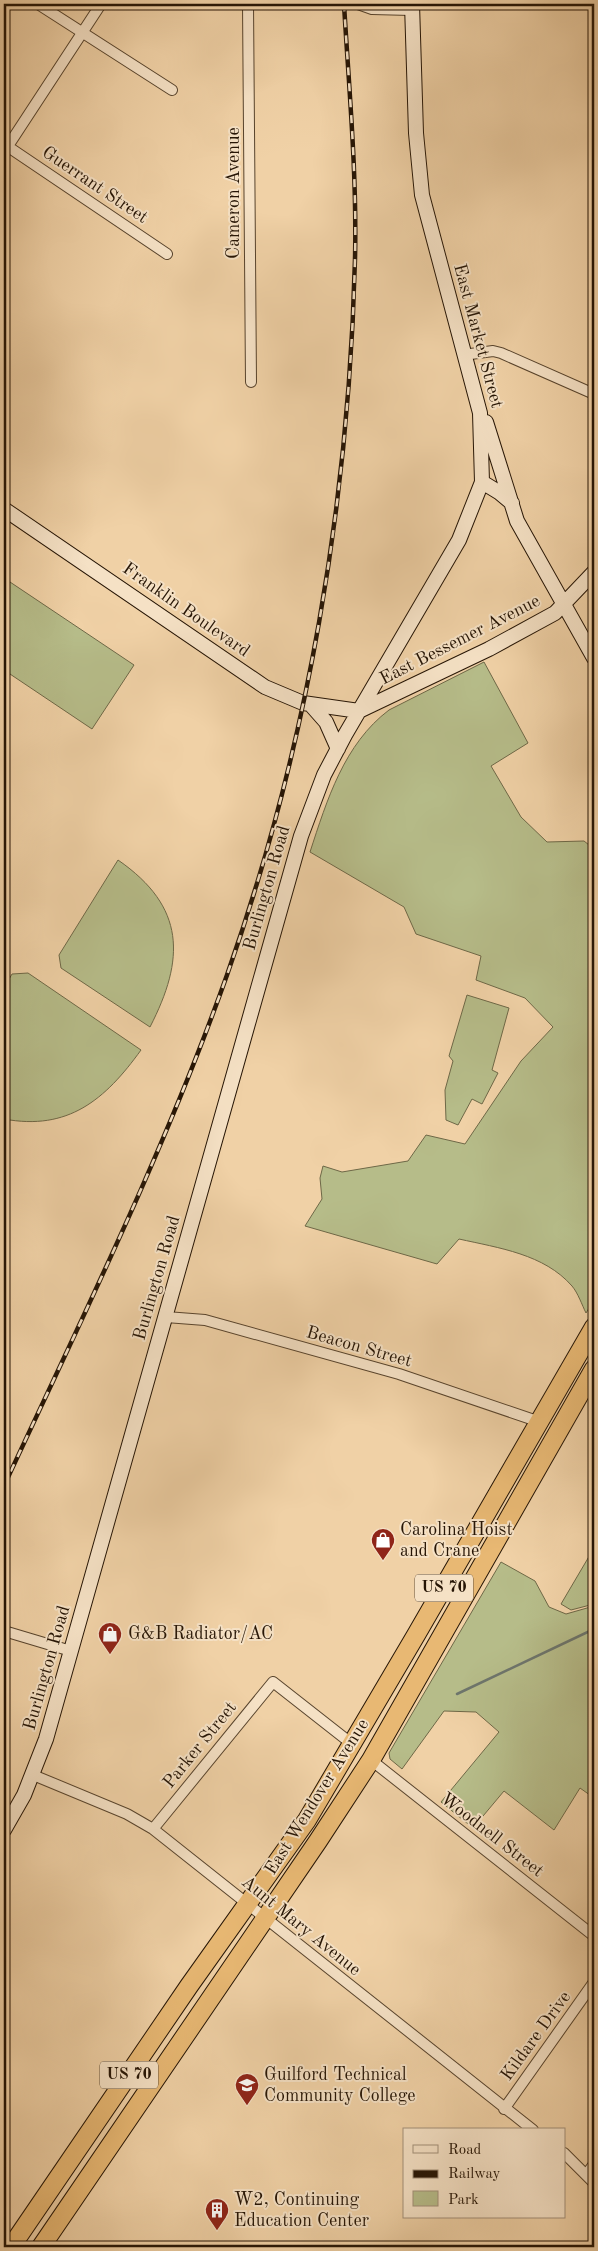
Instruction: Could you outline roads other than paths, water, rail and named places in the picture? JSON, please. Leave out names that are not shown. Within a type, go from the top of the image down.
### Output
[{"type":"highway","name":"East Wendover Avenue","points":[[11,2247],[307,1820],[594,1328]]},
{"type":"highway","name":"East Wendover Avenue","points":[[41,2247],[266,1918],[371,1760],[594,1369]]},
{"type":"highway","points":[[26,2247],[74,2174],[85,2139]]},
{"type":"main road","name":"East Market Street","points":[[345,735],[459,540],[482,476],[480,413],[422,195],[416,133],[412,7]]},
{"type":"main road","points":[[480,413],[488,425],[518,521],[532,550],[566,604],[594,658]]},
{"type":"main road","points":[[482,476],[493,474],[505,484]]},
{"type":"main road","points":[[482,476],[512,503]]},
{"type":"main road","name":"Franklin Boulevard","points":[[4,509],[265,687],[291,700],[359,712]]},
{"type":"main road","name":"East Bessemer Avenue","points":[[359,712],[489,649],[555,613],[566,604],[594,572]]},
{"type":"main road","points":[[311,705],[326,722],[338,749]]},
{"type":"main road","name":"Burlington Road","points":[[4,1830],[33,1775],[46,1739],[301,836],[324,775],[345,735]]},
{"type":"street","points":[[38,4],[172,90]]},
{"type":"street","points":[[6,145],[101,4]]},
{"type":"street","name":"Cameron Avenue","points":[[248,4],[251,382]]},
{"type":"street","points":[[358,4],[372,9],[412,7]]},
{"type":"street","name":"Guerrant Street","points":[[6,145],[167,254]]},
{"type":"street","points":[[464,354],[493,351],[501,353],[594,394]]},
{"type":"street","name":"Beacon Street","points":[[166,1317],[205,1320],[362,1364],[540,1422]]},
{"type":"street","points":[[4,1631],[71,1651]]},
{"type":"street","name":"Parker Street","points":[[153,1829],[273,1682],[352,1744]]},
{"type":"street","name":"Woodnell Street","points":[[371,1760],[594,1936]]},
{"type":"street","name":"Aunt Mary Avenue","points":[[33,1775],[127,1814],[153,1829],[530,2128]]},
{"type":"street","name":"Kildare Drive","points":[[504,2109],[594,1982]]},
{"type":"street","points":[[566,2155],[594,2183]]},
{"type":"street","points":[[586,2174],[594,2164]]},
{"type":"waterway","points":[[457,1694],[594,1629]]},
{"type":"railway","points":[[4,1486],[122,1233],[203,1040],[256,888],[302,712],[333,532],[344,441],[351,350],[355,259],[355,195],[344,4]]},
{"type":"place","name":"Carolina Hoist and Crane","points":[[383,1561]]},
{"type":"place","name":"G&B Radiator/AC","points":[[110,1655]]},
{"type":"place","name":"Guilford Technical Community College","points":[[247,2106]]},
{"type":"place","name":"W2, Continuing Education Center","points":[[217,2231]]}]
